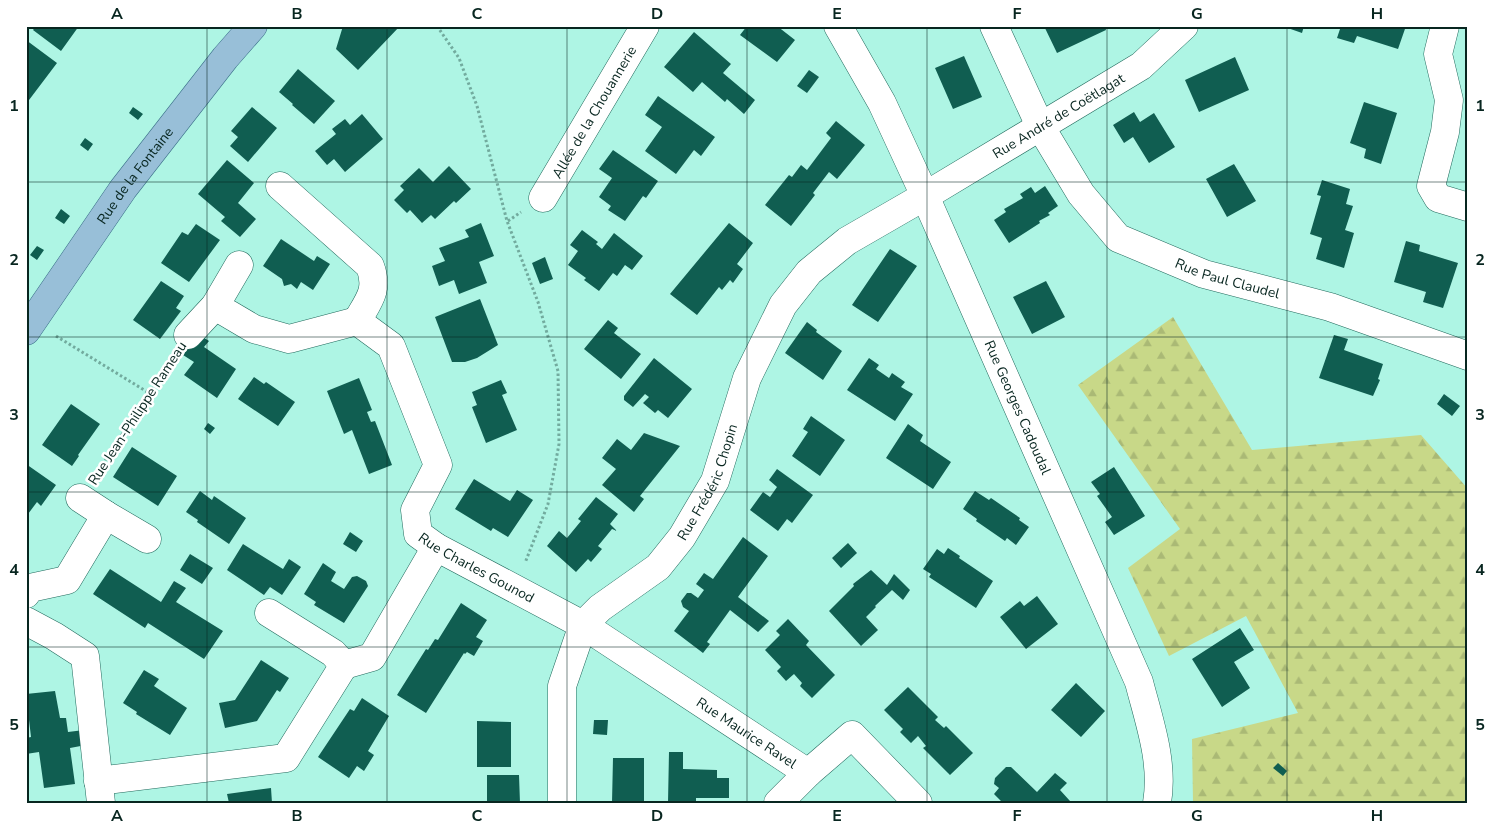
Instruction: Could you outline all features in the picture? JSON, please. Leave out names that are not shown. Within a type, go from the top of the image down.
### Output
[{"type":"main road","name":"Rue de la Fontaine","points":[[37,331],[123,189],[219,66],[253,26]]},
{"type":"street","name":"Allée de la Chouannerie","points":[[542,198],[645,26]]},
{"type":"street","name":"Rue Georges Cadoudal","points":[[838,26],[882,103],[925,196],[1139,682],[1156,748],[1160,789],[1157,803]]},
{"type":"street","name":"Rue Paul Claudel","points":[[994,26],[1040,126],[1081,194],[1118,238],[1204,274],[1330,307],[1468,356]]},
{"type":"street","name":"Rue André de Coëtlagat","points":[[925,196],[1142,66],[1184,26]]},
{"type":"street","points":[[1445,26],[1438,54],[1449,100],[1445,132],[1430,186],[1438,198],[1468,207]]},
{"type":"street","points":[[239,265],[215,306],[254,329],[289,339],[357,321],[372,295],[375,279],[370,266],[280,186]]},
{"type":"street","name":"Rue Frédéric Chopin","points":[[562,803],[562,686],[583,625],[600,608],[658,567],[682,537],[716,481],[747,378],[783,305],[793,292],[809,272],[847,241],[925,196]]},
{"type":"street","name":"Rue Jean-Philippe Rameau","points":[[188,335],[215,306]]},
{"type":"street","name":"Rue Charles Gounod","points":[[357,321],[391,346],[438,465],[415,510],[418,534],[436,547],[583,625]]},
{"type":"street","name":"Rue Jean-Philippe Rameau","points":[[80,498],[147,539]]},
{"type":"street","points":[[26,594],[30,588],[67,580],[106,514]]},
{"type":"street","points":[[26,621],[85,656],[100,792],[286,758],[344,665],[372,656],[436,547]]},
{"type":"street","points":[[269,613],[334,652],[344,665]]},
{"type":"street","name":"Rue Maurice Ravel","points":[[583,625],[808,773],[852,735],[918,803]]},
{"type":"street","points":[[778,803],[808,773]]},
{"type":"path","points":[[437,26],[459,58],[478,106],[507,221],[538,302],[558,371],[559,444],[548,504],[515,589]]},
{"type":"path","points":[[37,331],[149,393]]},
{"type":"path","name":"Rue Jean-Philippe Rameau","points":[[80,498],[188,335]]},
{"type":"green space","points":[[1173,317],[1252,450],[1421,435],[1468,489],[1468,803],[1193,803],[1192,739],[1298,713],[1246,616],[1169,656],[1128,568],[1180,529],[1078,385]]},
{"type":"building","points":[[36,26],[79,26],[61,51],[33,30]]},
{"type":"building","points":[[343,26],[400,26],[358,70],[336,49]]},
{"type":"building","points":[[747,26],[777,26],[795,40],[777,62],[740,35]]},
{"type":"building","points":[[1044,26],[1105,26],[1106,30],[1057,53]]},
{"type":"building","points":[[1282,26],[1304,26],[1302,33]]},
{"type":"building","points":[[1341,26],[1406,26],[1398,49],[1357,36],[1354,43],[1337,38]]},
{"type":"building","points":[[694,32],[731,64],[723,73],[755,100],[744,114],[727,99],[725,102],[702,82],[693,92],[664,67]]},
{"type":"building","points":[[26,40],[57,63],[26,104]]},
{"type":"building","points":[[964,56],[982,97],[953,109],[935,68]]},
{"type":"building","points":[[1235,57],[1249,90],[1199,112],[1185,80]]},
{"type":"building","points":[[298,69],[335,101],[314,124],[279,92]]},
{"type":"building","points":[[809,70],[819,77],[807,93],[797,86]]},
{"type":"building","points":[[658,96],[715,137],[701,156],[694,150],[676,174],[645,151],[662,127],[645,115]]},
{"type":"building","points":[[1364,102],[1397,113],[1381,164],[1364,158],[1366,149],[1350,143]]},
{"type":"building","points":[[133,107],[143,114],[138,120],[129,113]]},
{"type":"building","points":[[252,107],[277,128],[248,162],[230,146],[238,137],[231,131]]},
{"type":"building","points":[[1134,112],[1140,122],[1154,113],[1175,147],[1149,163],[1133,137],[1124,143],[1113,125]]},
{"type":"building","points":[[362,114],[383,139],[345,172],[334,159],[327,165],[315,151],[336,134],[332,129],[345,119],[350,125]]},
{"type":"building","points":[[836,121],[865,145],[837,179],[829,172],[813,193],[815,195],[791,226],[765,205],[789,175],[792,177],[801,165],[807,170],[831,138],[826,133]]},
{"type":"building","points":[[85,138],[93,144],[88,151],[80,145]]},
{"type":"building","points":[[613,150],[658,181],[646,198],[643,196],[625,221],[608,210],[611,206],[599,197],[612,178],[599,169]]},
{"type":"building","points":[[227,160],[254,183],[238,203],[256,219],[240,237],[221,221],[225,217],[198,194]]},
{"type":"building","points":[[1234,164],[1256,201],[1227,217],[1206,179]]},
{"type":"building","points":[[449,166],[471,189],[456,203],[454,201],[435,219],[431,215],[422,223],[410,210],[407,213],[394,200],[404,190],[400,186],[419,168],[433,182]]},
{"type":"building","points":[[1322,180],[1350,189],[1346,204],[1353,206],[1345,230],[1354,233],[1344,268],[1316,259],[1322,238],[1310,234],[1321,196],[1317,195]]},
{"type":"building","points":[[1045,186],[1058,206],[1048,213],[1050,215],[1039,221],[1040,223],[1009,243],[994,220],[1006,212],[1004,209],[1023,198],[1020,194],[1031,187],[1035,193]]},
{"type":"building","points":[[61,209],[70,216],[64,224],[55,218]]},
{"type":"building","points":[[481,223],[494,256],[479,262],[487,283],[459,294],[454,280],[439,286],[432,266],[445,261],[439,248],[469,237],[465,230]]},
{"type":"building","points":[[729,223],[753,243],[737,264],[743,269],[733,283],[730,280],[722,290],[719,287],[697,315],[670,294]]},
{"type":"building","points":[[196,224],[220,240],[189,282],[161,263],[182,232],[188,235]]},
{"type":"building","points":[[582,230],[598,242],[596,244],[602,249],[614,233],[643,256],[632,270],[625,265],[617,276],[613,273],[599,291],[584,280],[586,278],[568,265],[578,251],[570,245]]},
{"type":"building","points":[[281,239],[314,261],[317,256],[330,264],[313,290],[301,282],[297,289],[291,284],[284,286],[282,279],[263,266]]},
{"type":"building","points":[[1406,241],[1420,245],[1419,251],[1458,263],[1443,308],[1423,302],[1426,292],[1394,282]]},
{"type":"building","points":[[37,246],[44,250],[37,260],[30,255]]},
{"type":"building","points":[[890,249],[917,266],[878,322],[852,305]]},
{"type":"building","points":[[545,257],[553,279],[540,284],[532,263]]},
{"type":"building","points":[[161,281],[184,296],[176,308],[181,311],[160,339],[133,320]]},
{"type":"building","points":[[1046,281],[1065,317],[1032,334],[1013,297]]},
{"type":"building","points":[[480,299],[498,345],[477,358],[465,362],[452,362],[435,317]]},
{"type":"building","points":[[608,320],[618,328],[614,333],[641,354],[621,379],[584,349]]},
{"type":"building","points":[[807,322],[817,330],[816,332],[842,351],[823,380],[785,353]]},
{"type":"building","points":[[198,334],[209,341],[204,347],[236,369],[217,398],[184,375],[194,362],[183,355]]},
{"type":"building","points":[[1334,335],[1348,339],[1344,350],[1383,364],[1378,379],[1380,380],[1373,396],[1319,378]]},
{"type":"building","points":[[654,358],[692,389],[668,418],[658,410],[655,413],[643,403],[649,397],[645,394],[633,407],[624,400],[624,396]]},
{"type":"building","points":[[869,358],[879,365],[876,369],[889,378],[892,373],[905,382],[901,387],[913,394],[895,421],[847,390]]},
{"type":"building","points":[[254,377],[264,384],[266,382],[295,402],[278,426],[238,399]]},
{"type":"building","points":[[359,378],[372,410],[367,412],[371,422],[375,421],[392,465],[369,474],[352,430],[344,434],[327,391]]},
{"type":"building","points":[[501,380],[507,393],[502,395],[517,430],[486,443],[472,407],[477,405],[472,392]]},
{"type":"building","points":[[1444,394],[1460,406],[1452,416],[1437,404]]},
{"type":"building","points":[[71,404],[100,424],[72,466],[42,445]]},
{"type":"building","points":[[811,416],[845,440],[820,476],[792,456],[808,432],[803,429]]},
{"type":"building","points":[[208,423],[215,428],[210,434],[204,429]]},
{"type":"building","points":[[908,424],[923,435],[920,441],[951,462],[933,489],[886,458]]},
{"type":"building","points":[[644,433],[680,446],[640,496],[644,499],[634,512],[602,485],[616,469],[602,458],[617,439],[631,450]]},
{"type":"building","points":[[132,447],[177,476],[158,506],[113,477]]},
{"type":"building","points":[[26,464],[56,485],[41,506],[37,502],[28,514],[26,513]]},
{"type":"building","points":[[1114,467],[1145,516],[1114,535],[1105,522],[1112,517],[1097,496],[1100,494],[1091,482]]},
{"type":"building","points":[[777,469],[813,495],[792,523],[787,519],[778,531],[750,510],[763,492],[770,497],[777,487],[769,480]]},
{"type":"building","points":[[474,479],[510,501],[517,490],[533,500],[508,537],[493,528],[491,531],[455,509]]},
{"type":"building","points":[[200,491],[212,500],[214,496],[246,518],[229,544],[186,512]]},
{"type":"building","points":[[975,491],[989,500],[991,498],[1020,518],[1019,520],[1029,527],[1016,545],[1007,538],[1005,541],[976,521],[977,519],[963,509]]},
{"type":"building","points":[[596,497],[618,514],[610,524],[617,531],[612,529],[598,546],[602,549],[591,562],[588,559],[576,572],[547,546],[559,531],[567,538],[581,521],[578,519]]},
{"type":"building","points":[[350,532],[363,541],[356,552],[343,544]]},
{"type":"building","points":[[743,537],[768,556],[738,597],[769,621],[758,632],[730,610],[707,642],[710,644],[703,653],[674,631],[689,611],[683,607],[681,601],[687,593],[691,593],[698,598],[704,590],[696,584],[704,573],[713,579]]},
{"type":"building","points":[[848,543],[857,553],[841,568],[832,558]]},
{"type":"building","points":[[243,544],[283,569],[289,559],[301,567],[282,595],[270,587],[264,595],[227,570]]},
{"type":"building","points":[[948,548],[960,556],[959,558],[993,581],[976,608],[929,577],[931,574],[923,569],[937,549],[944,554]]},
{"type":"building","points":[[190,554],[213,568],[202,584],[180,570]]},
{"type":"building","points":[[323,563],[336,572],[331,581],[344,589],[352,577],[357,576],[366,581],[368,586],[344,623],[314,605],[316,602],[304,594]]},
{"type":"building","points":[[110,569],[161,602],[174,581],[186,588],[176,602],[223,631],[204,659],[148,623],[145,628],[93,594]]},
{"type":"building","points":[[871,570],[887,585],[894,574],[910,590],[903,600],[892,590],[875,606],[866,617],[878,630],[861,646],[829,611],[854,586],[853,584]]},
{"type":"building","points":[[1037,596],[1058,624],[1026,649],[1000,617],[1020,601],[1024,606]]},
{"type":"building","points":[[461,603],[487,620],[476,637],[483,641],[474,656],[467,652],[464,653],[426,713],[397,695],[426,649],[428,650],[435,639],[438,640]]},
{"type":"building","points":[[788,619],[809,641],[806,645],[835,675],[812,698],[800,686],[802,683],[794,674],[786,681],[777,671],[781,667],[765,650],[780,635],[776,631]]},
{"type":"building","points":[[1240,628],[1254,650],[1234,662],[1250,688],[1222,707],[1192,659]]},
{"type":"building","points":[[261,660],[289,678],[280,692],[277,690],[257,721],[225,728],[219,703],[235,700]]},
{"type":"building","points":[[144,670],[159,679],[154,686],[187,708],[170,735],[136,714],[137,712],[123,703]]},
{"type":"building","points":[[1076,683],[1105,711],[1081,737],[1051,710]]},
{"type":"building","points":[[908,687],[938,717],[935,720],[944,728],[946,726],[973,753],[950,775],[923,748],[926,746],[918,736],[911,743],[900,732],[903,729],[884,710]]},
{"type":"building","points":[[55,691],[60,718],[66,718],[68,732],[84,730],[86,745],[70,748],[75,784],[44,788],[39,752],[26,754],[26,738],[31,737],[26,694]]},
{"type":"building","points":[[362,698],[389,716],[368,751],[374,755],[364,771],[357,766],[349,778],[318,757],[350,709],[354,711]]},
{"type":"building","points":[[594,720],[608,720],[607,735],[593,734]]},
{"type":"building","points":[[477,721],[511,722],[511,767],[477,767]]},
{"type":"building","points":[[669,752],[683,752],[683,769],[717,770],[717,778],[729,778],[729,798],[696,798],[696,803],[668,803]]},
{"type":"building","points":[[613,758],[644,758],[644,803],[612,803]]},
{"type":"building","points":[[1278,763],[1287,771],[1283,776],[1273,768]]},
{"type":"building","points":[[1006,767],[1011,767],[1037,792],[1055,773],[1067,783],[1060,790],[1070,801],[1068,803],[1003,803],[994,794],[999,788],[994,784],[995,778]]},
{"type":"building","points":[[487,775],[519,775],[520,803],[487,803]]},
{"type":"building","points":[[271,788],[272,803],[229,803],[227,794]]}]
